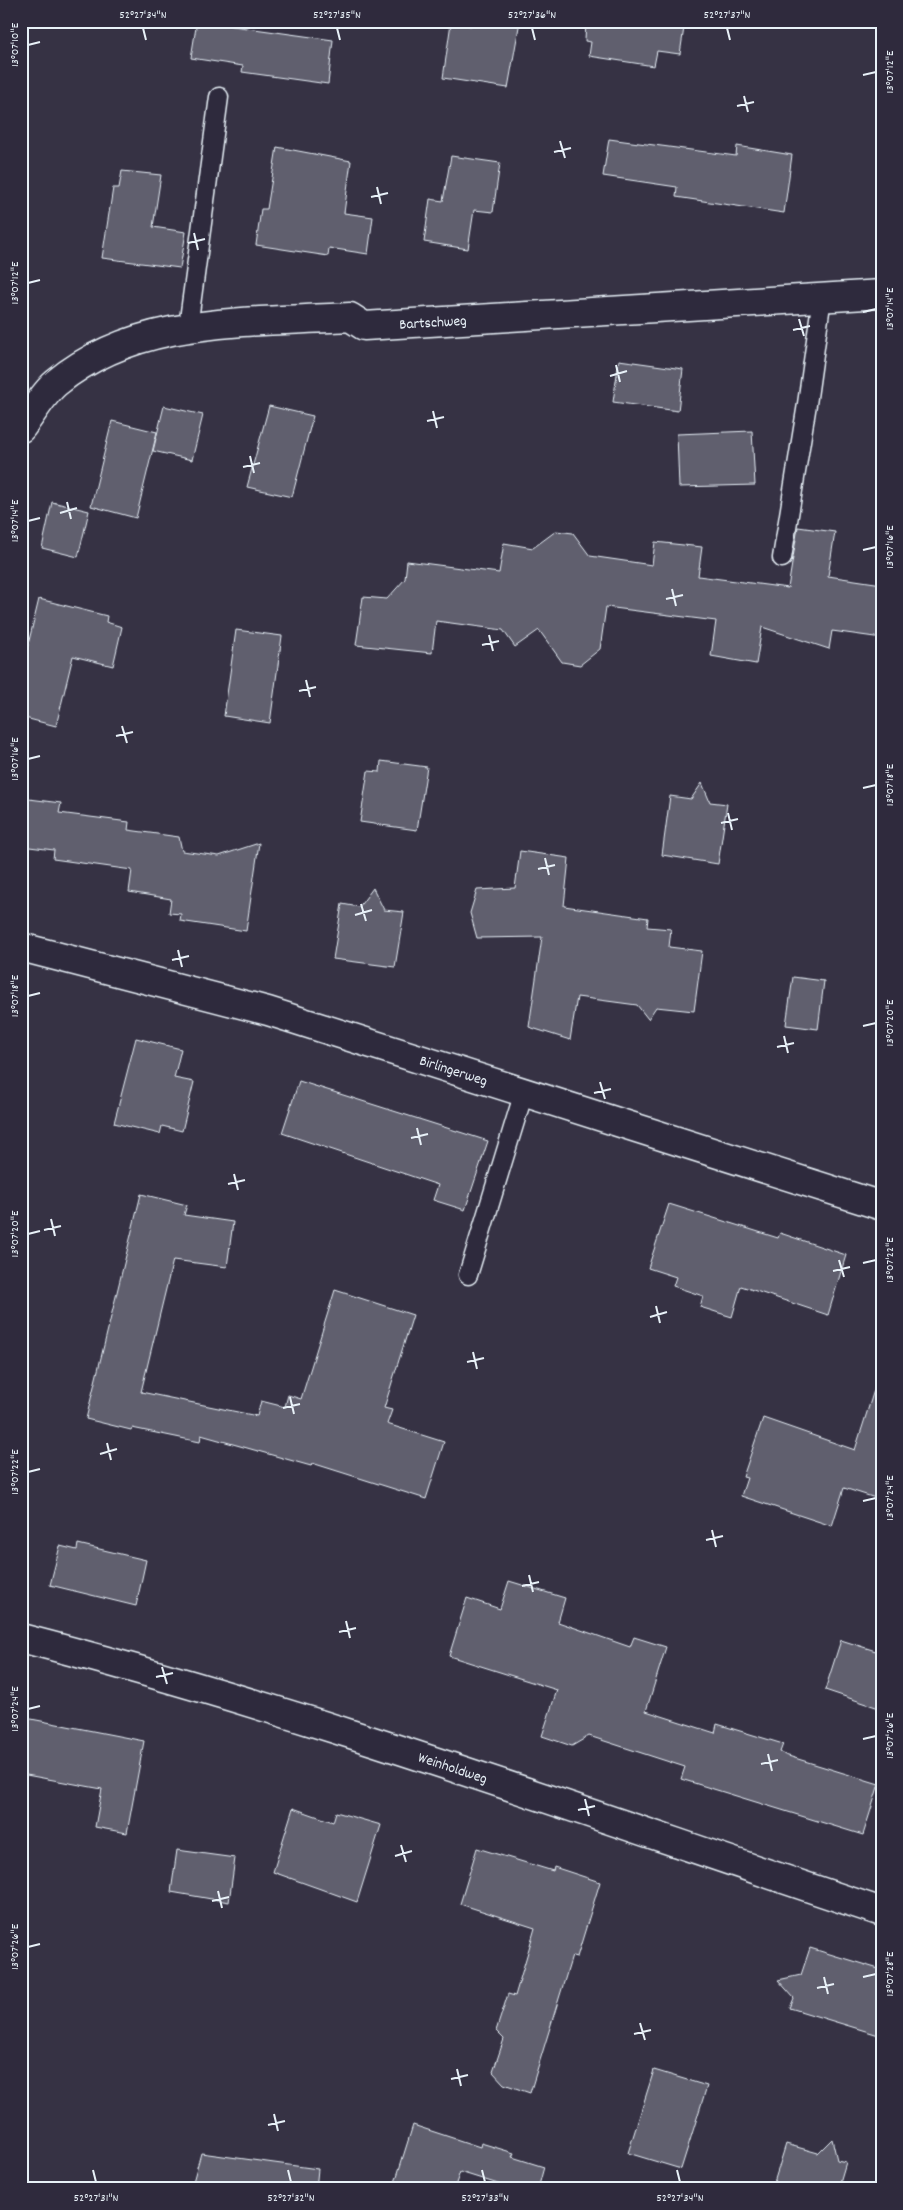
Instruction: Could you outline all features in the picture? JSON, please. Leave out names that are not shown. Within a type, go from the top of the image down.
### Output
[{"type":"street","name":"Bartschweg","points":[[21,428],[55,384],[99,353],[146,336],[188,327],[350,317],[364,326],[882,294]]},
{"type":"street","name":"Birlingerweg","points":[[21,947],[268,1011],[882,1206]]},
{"type":"street","name":"Weinholdweg","points":[[21,1638],[134,1667],[326,1725],[882,1912]]},
{"type":"lane","points":[[188,327],[219,97]]},
{"type":"lane","points":[[782,558],[822,297]]},
{"type":"lane","points":[[468,1275],[524,1092]]},
{"type":"building","points":[[197,21],[333,40],[328,84],[242,72],[243,66],[191,58]]},
{"type":"building","points":[[472,21],[520,21],[508,88],[443,78],[451,23],[471,26]]},
{"type":"building","points":[[586,21],[685,21],[680,54],[657,51],[654,66],[589,56],[591,42],[585,41]]},
{"type":"building","points":[[609,139],[736,156],[737,146],[792,155],[784,213],[676,197],[677,187],[603,176]]},
{"type":"building","points":[[277,147],[351,161],[344,213],[373,217],[368,254],[329,248],[328,256],[256,245],[261,209],[267,209]]},
{"type":"building","points":[[451,156],[500,163],[493,212],[474,210],[468,249],[424,242],[430,199],[443,201]]},
{"type":"building","points":[[122,171],[161,175],[153,227],[186,232],[180,268],[102,258],[113,188],[119,188]]},
{"type":"building","points":[[619,360],[683,369],[678,411],[613,402]]},
{"type":"building","points":[[164,406],[203,415],[192,460],[153,451]]},
{"type":"building","points":[[269,406],[313,416],[292,497],[247,487]]},
{"type":"building","points":[[112,421],[157,432],[136,518],[91,506]]},
{"type":"building","points":[[752,431],[755,485],[679,487],[677,434]]},
{"type":"building","points":[[52,502],[89,511],[78,557],[42,548]]},
{"type":"building","points":[[798,527],[835,532],[828,576],[882,584],[882,638],[832,631],[829,649],[762,627],[756,664],[711,656],[716,621],[606,607],[600,649],[580,665],[562,662],[539,630],[515,647],[503,630],[436,621],[432,653],[356,645],[363,597],[387,599],[405,579],[407,561],[499,573],[504,543],[533,548],[556,531],[573,533],[590,556],[652,565],[655,542],[702,547],[698,576],[788,588]]},
{"type":"building","points":[[39,599],[107,616],[106,622],[122,627],[113,666],[73,656],[56,726],[21,717],[21,674]]},
{"type":"building","points":[[236,630],[282,636],[270,723],[224,716]]},
{"type":"building","points":[[381,761],[427,767],[417,830],[360,822],[368,771],[380,772]]},
{"type":"building","points":[[702,783],[710,802],[727,804],[718,864],[662,855],[670,796],[691,799]]},
{"type":"building","points":[[21,798],[61,803],[59,813],[129,822],[128,830],[179,837],[182,851],[219,856],[259,843],[246,931],[180,921],[181,914],[169,913],[171,899],[129,892],[132,870],[53,859],[54,850],[21,846]]},
{"type":"building","points":[[520,851],[569,858],[564,906],[648,918],[647,927],[671,929],[669,947],[702,951],[694,1011],[656,1007],[648,1019],[637,1005],[577,997],[570,1040],[529,1027],[542,937],[477,938],[470,913],[477,890],[515,888]]},
{"type":"building","points":[[373,888],[384,910],[404,912],[395,967],[333,959],[342,904],[359,907]]},
{"type":"building","points":[[793,977],[824,981],[818,1029],[786,1025]]},
{"type":"building","points":[[136,1038],[181,1049],[174,1078],[194,1082],[182,1131],[162,1126],[160,1134],[114,1123]]},
{"type":"building","points":[[299,1081],[488,1141],[465,1210],[433,1200],[438,1185],[282,1133]]},
{"type":"building","points":[[141,1194],[187,1205],[184,1215],[233,1222],[227,1267],[173,1260],[141,1392],[257,1416],[261,1401],[285,1407],[288,1395],[301,1399],[335,1290],[413,1315],[384,1408],[392,1410],[387,1424],[444,1442],[426,1499],[312,1463],[311,1466],[201,1435],[200,1442],[132,1428],[131,1430],[86,1419]]},
{"type":"building","points":[[669,1204],[778,1238],[780,1233],[846,1255],[828,1315],[741,1286],[732,1317],[700,1307],[703,1296],[673,1286],[676,1277],[648,1268]]},
{"type":"building","points":[[875,1387],[882,1388],[882,1500],[844,1488],[832,1526],[741,1496],[747,1478],[743,1477],[763,1418],[855,1450]]},
{"type":"building","points":[[78,1544],[146,1560],[136,1606],[50,1585],[60,1546],[77,1550]]},
{"type":"building","points":[[509,1581],[565,1598],[558,1622],[630,1647],[634,1637],[666,1647],[646,1711],[715,1733],[717,1724],[783,1744],[780,1752],[785,1755],[879,1784],[863,1835],[681,1779],[685,1767],[589,1736],[572,1746],[542,1736],[557,1690],[449,1656],[467,1598],[500,1609]]},
{"type":"building","points":[[841,1640],[882,1653],[882,1709],[825,1690]]},
{"type":"building","points":[[21,1717],[144,1741],[127,1833],[95,1827],[102,1789],[21,1774]]},
{"type":"building","points":[[293,1808],[333,1822],[336,1812],[381,1825],[357,1902],[273,1872]]},
{"type":"building","points":[[477,1848],[553,1871],[554,1867],[600,1882],[577,1957],[572,1956],[530,2093],[504,2084],[493,2072],[504,2039],[496,2031],[508,1994],[515,1996],[535,1928],[460,1904]]},
{"type":"building","points":[[177,1850],[235,1858],[229,1902],[171,1892]]},
{"type":"building","points":[[810,1948],[882,1970],[882,2036],[790,2008],[794,1998],[778,1980],[801,1975]]},
{"type":"building","points":[[654,2070],[707,2086],[681,2169],[628,2153]]},
{"type":"building","points":[[413,2125],[480,2147],[481,2143],[514,2153],[512,2157],[544,2167],[538,2189],[514,2189],[460,2172],[454,2189],[393,2189]]},
{"type":"building","points":[[832,2139],[837,2160],[846,2162],[838,2189],[772,2189],[786,2144],[818,2153]]},
{"type":"building","points":[[201,2153],[318,2169],[316,2189],[191,2189]]}]
